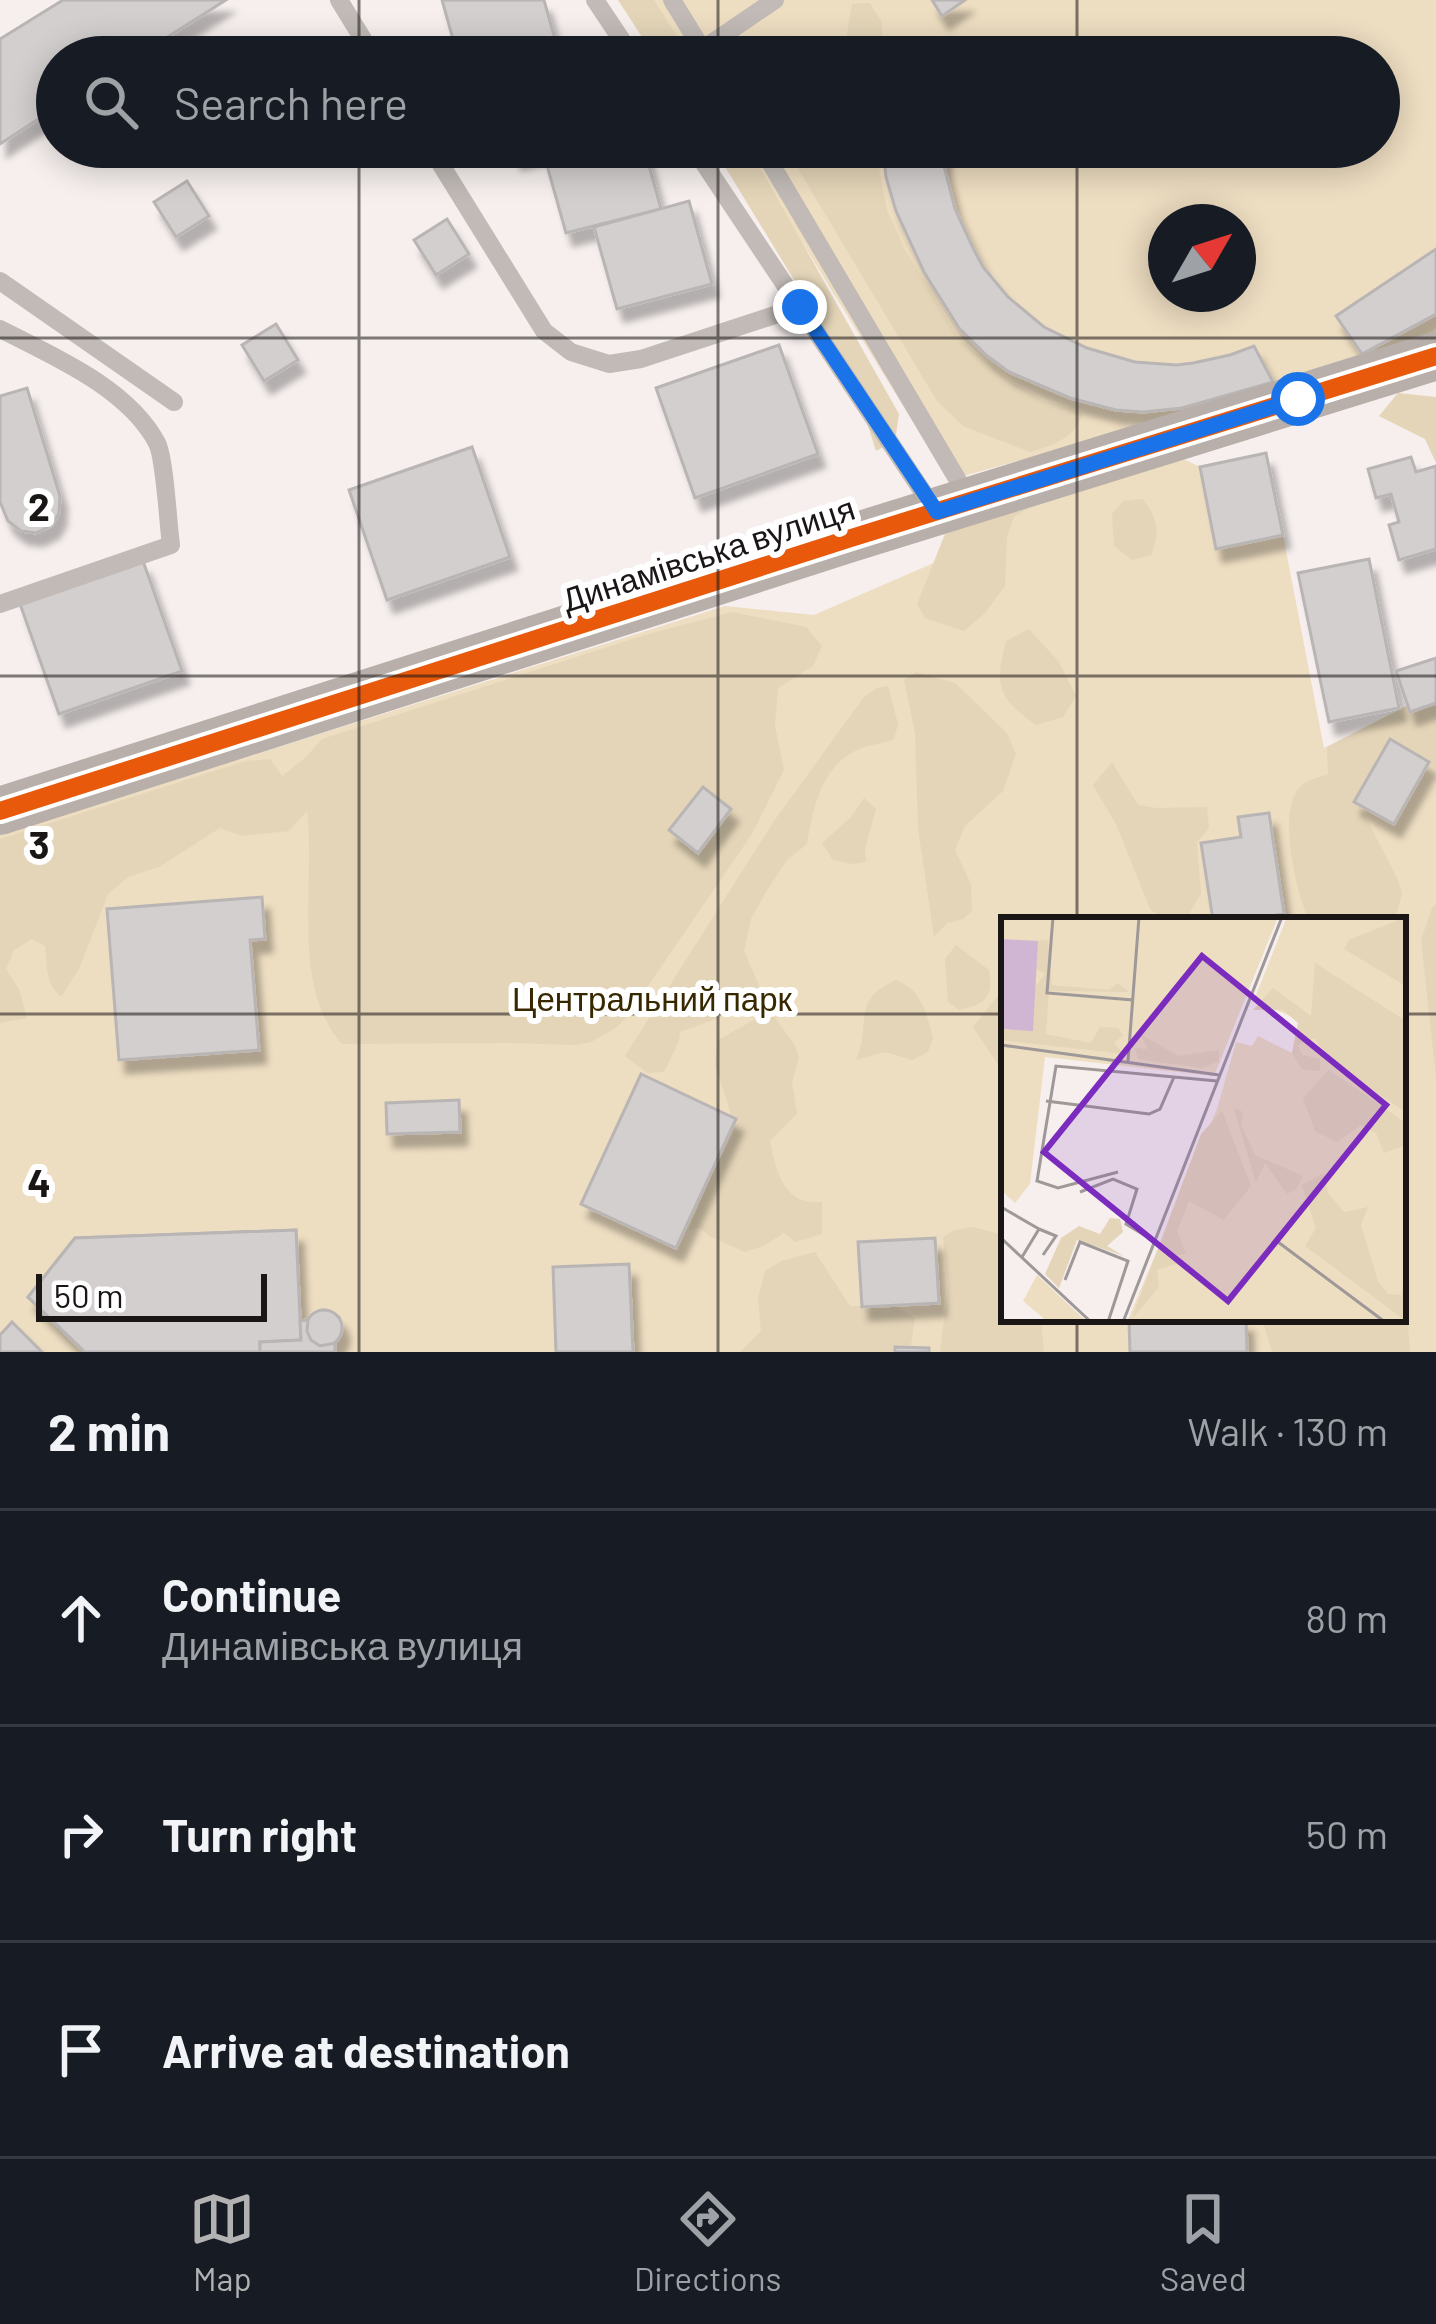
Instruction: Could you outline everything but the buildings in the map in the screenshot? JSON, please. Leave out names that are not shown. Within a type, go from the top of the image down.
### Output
[{"type":"street","name":"Динамівська вулиця","points":[[0,809],[1436,356]]},
{"type":"lane","points":[[339,0],[361,36]]},
{"type":"lane","points":[[595,0],[619,36]]},
{"type":"lane","points":[[672,0],[694,36]]},
{"type":"lane","points":[[727,36],[775,0]]},
{"type":"lane","points":[[443,168],[544,331],[571,352],[609,364],[641,359],[800,307]]},
{"type":"lane","points":[[707,168],[800,307],[954,507]]},
{"type":"lane","points":[[771,168],[954,507]]},
{"type":"lane","points":[[0,281],[174,402]]},
{"type":"lane","points":[[0,329],[65,362],[129,405],[159,446],[170,545],[0,604]]},
{"type":"green space","points":[[650,0],[1436,0],[1436,339],[1280,388],[949,480],[756,168],[1400,168],[1400,36],[673,36]]},
{"type":"green space","name":"Центральний парк","points":[[1177,456],[1200,467],[1216,548],[1283,535],[1324,748],[1436,691],[1436,1352],[0,1352],[0,835],[725,606],[814,615],[952,555],[1021,503]]},
{"type":"shaded area","points":[[618,0],[654,0],[677,36],[641,36]]},
{"type":"shaded area","points":[[870,3],[882,23],[882,36],[847,36],[852,4]]},
{"type":"shaded area","points":[[726,168],[760,168],[899,414],[895,441],[876,451],[852,375]]},
{"type":"shaded area","points":[[798,168],[879,168],[887,210],[905,250],[960,340],[1013,383],[1043,400],[1083,413],[1069,434],[1030,452],[963,426],[937,401]]},
{"type":"shaded area","points":[[1398,393],[1436,397],[1436,463],[1425,439],[1379,416]]},
{"type":"shaded area","points":[[1052,494],[1014,517],[1007,536],[1005,586],[985,613],[964,631],[925,618],[917,604],[947,529]]},
{"type":"shaded area","points":[[1143,499],[1154,519],[1156,539],[1151,555],[1132,560],[1114,546],[1112,514],[1123,501]]},
{"type":"shaded area","points":[[732,612],[806,627],[822,646],[813,666],[778,688],[775,726],[784,770],[752,834],[626,1018],[591,1042],[342,1044],[326,1020],[310,963],[307,811],[289,831],[242,836],[220,828],[159,867],[128,877],[108,894],[79,969],[61,997],[49,979],[45,946],[32,939],[14,950],[6,969],[19,989],[27,1018],[0,1023],[0,839],[246,761],[270,759],[282,776],[322,739],[645,635]]},
{"type":"shaded area","points":[[1029,629],[1059,662],[1076,696],[1063,717],[1036,725],[1014,707],[1000,680],[1006,641]]},
{"type":"shaded area","points":[[916,672],[955,683],[1007,733],[1016,754],[1003,791],[965,826],[955,850],[971,884],[972,911],[947,923],[934,937],[918,828],[915,733],[904,680]]},
{"type":"shaded area","points":[[888,686],[898,724],[894,739],[851,753],[830,773],[817,800],[807,844],[787,860],[751,919],[744,951],[771,1012],[799,1057],[792,1083],[797,1114],[770,1141],[788,1190],[805,1201],[822,1202],[822,1234],[795,1242],[784,1233],[745,1252],[700,1228],[689,1230],[710,1176],[734,1133],[715,1065],[718,1040],[759,1017],[727,1015],[680,1032],[664,1072],[647,1073],[625,1056],[774,821],[864,697]]},
{"type":"shaded area","points":[[1436,691],[1436,768],[1390,739],[1356,798],[1402,893],[1397,913],[1389,917],[1308,917],[1291,851],[1290,813],[1304,784],[1328,774],[1327,747]]},
{"type":"shaded area","points":[[1112,762],[1138,805],[1207,807],[1209,828],[1197,842],[1201,894],[1185,917],[1161,917],[1150,909],[1117,826],[1093,785]]},
{"type":"shaded area","points":[[864,798],[876,809],[866,862],[833,860],[822,843]]},
{"type":"shaded area","points":[[1436,904],[1436,1077],[1421,940]]},
{"type":"shaded area","points":[[956,945],[989,970],[990,980],[986,998],[959,1010],[948,1002],[945,959]]},
{"type":"shaded area","points":[[896,980],[922,1003],[933,1038],[928,1052],[912,1060],[885,1052],[856,1060],[867,1005]]},
{"type":"shaded area","points":[[1001,992],[1001,1064],[997,1063],[973,1027]]},
{"type":"shaded area","points":[[972,1227],[1001,1234],[1001,1322],[1041,1322],[1044,1352],[940,1352],[948,1287],[943,1237]]},
{"type":"shaded area","points":[[815,1252],[850,1306],[895,1306],[915,1318],[910,1352],[740,1352],[761,1331],[758,1298],[765,1271],[781,1261]]},
{"type":"shaded area","points":[[1406,1296],[1410,1352],[1272,1352],[1263,1322],[1406,1322]]},
{"type":"cycle path","points":[[0,811],[1436,356]]},
{"type":"route","points":[[800,307],[937,512],[1298,399]]}]
